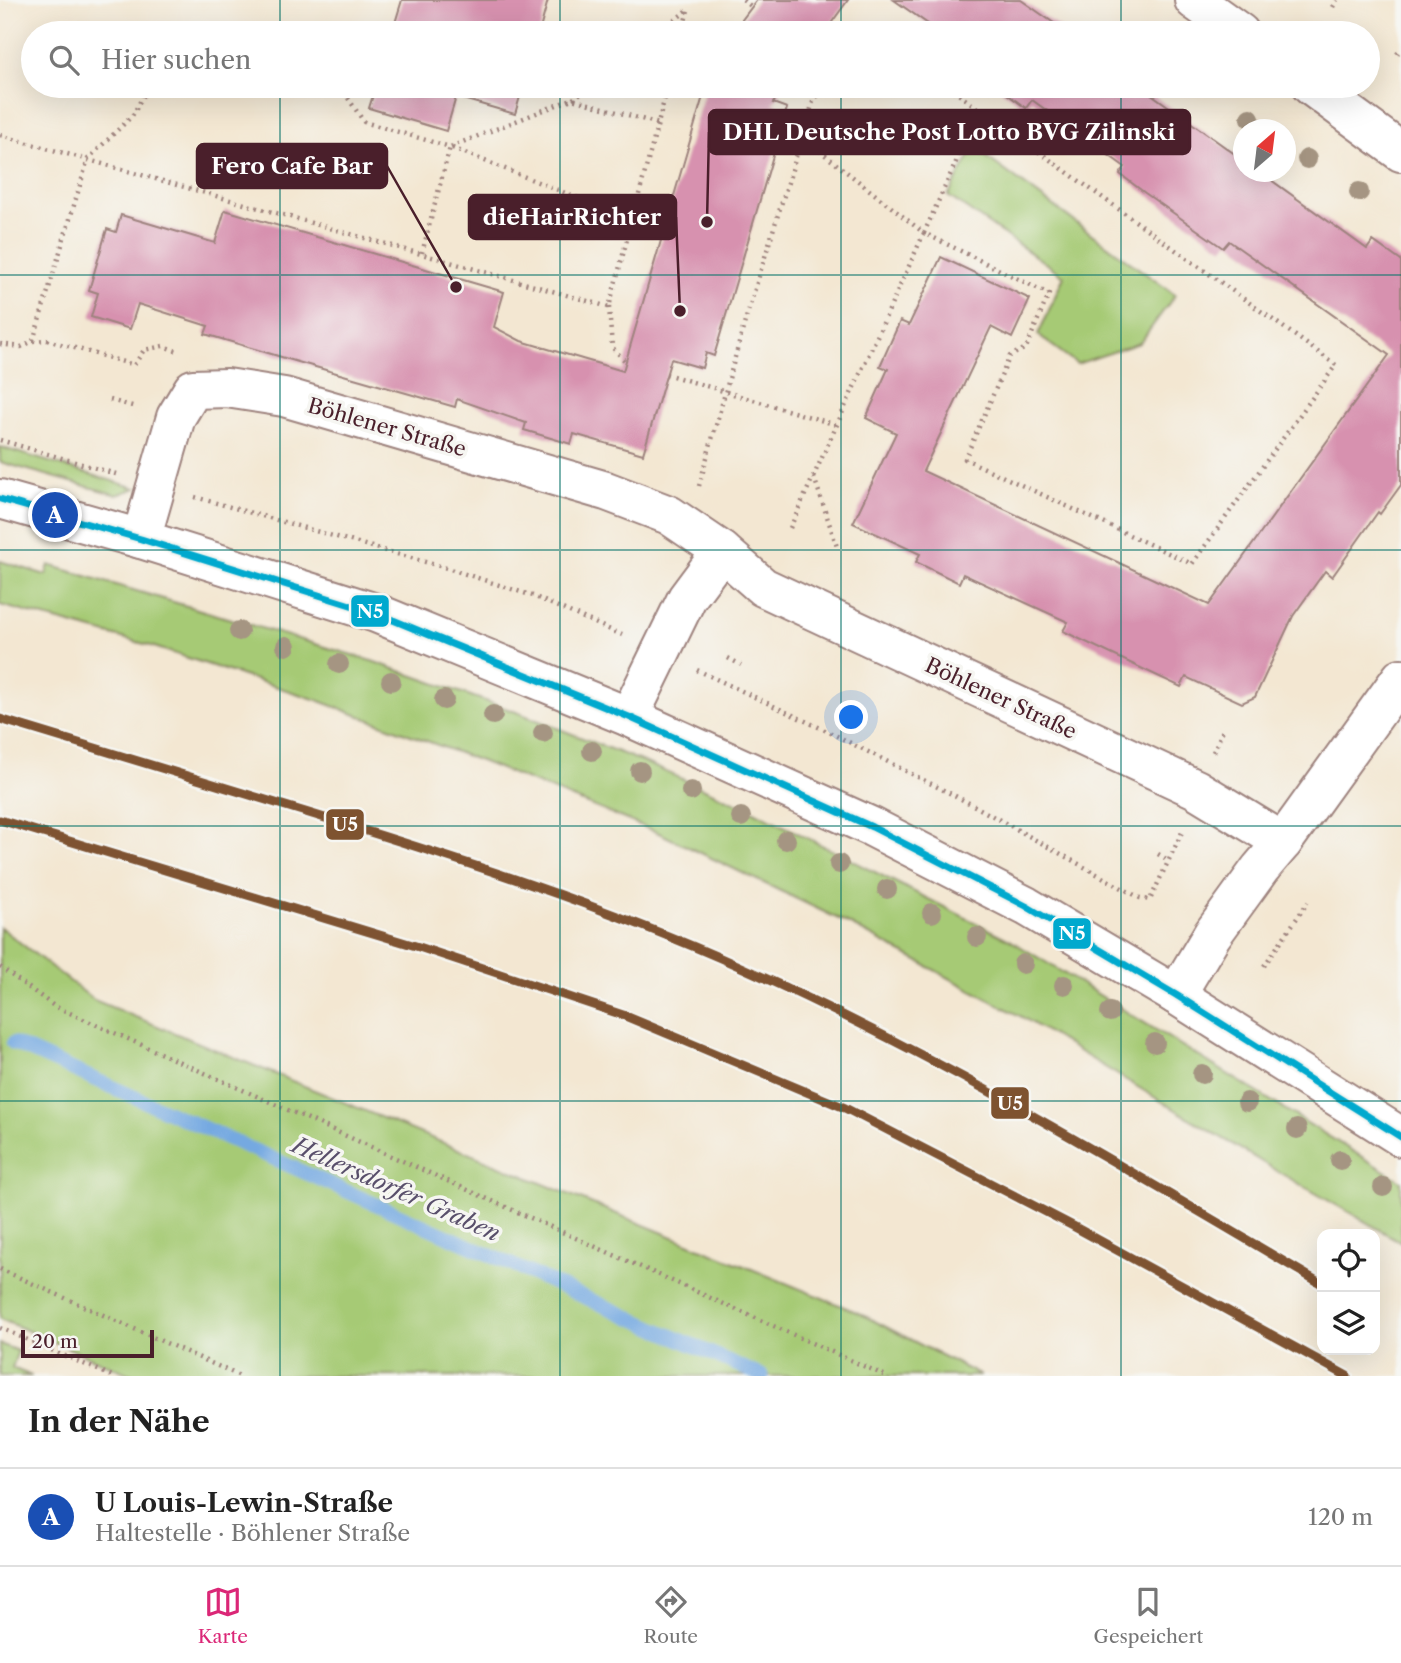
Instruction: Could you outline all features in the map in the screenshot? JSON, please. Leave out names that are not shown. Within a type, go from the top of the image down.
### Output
[{"type":"street","points":[[1194,0],[1223,21]]},
{"type":"street","points":[[1327,98],[1401,152]]},
{"type":"street","name":"Böhlener Straße","points":[[193,389],[227,388],[284,397],[606,491],[669,514],[722,551],[763,587],[1202,792],[1283,842]]},
{"type":"street","points":[[141,539],[176,417],[193,389]]},
{"type":"street","points":[[0,499],[141,539],[376,613],[629,717],[872,827],[1026,906],[1176,995],[1401,1137]]},
{"type":"street","points":[[629,717],[687,598],[722,551]]},
{"type":"street","points":[[1176,995],[1212,934],[1283,842],[1401,678]]},
{"type":"path","points":[[743,0],[752,7]]},
{"type":"path","points":[[1332,7],[1338,0]]},
{"type":"path","points":[[672,21],[688,9],[685,21]]},
{"type":"path","points":[[33,341],[88,159],[132,116],[142,98]]},
{"type":"path","points":[[348,98],[365,122],[450,148],[633,220]]},
{"type":"path","points":[[625,362],[612,347],[610,307],[665,98]]},
{"type":"path","points":[[698,488],[799,145],[816,98]]},
{"type":"path","points":[[799,145],[821,151],[924,233],[1049,294],[1026,348],[1010,356],[965,459],[1192,564],[1336,365],[964,98]]},
{"type":"path","points":[[450,148],[572,99],[659,124]]},
{"type":"path","points":[[790,528],[956,162],[972,104]]},
{"type":"path","points":[[0,135],[610,307]]},
{"type":"path","points":[[422,253],[450,148]]},
{"type":"path","points":[[0,344],[21,348],[33,341],[47,340],[134,365],[144,350],[163,346],[186,354],[185,377],[193,389]]},
{"type":"path","points":[[666,374],[837,425]]},
{"type":"path","points":[[0,440],[450,569],[533,596],[661,653],[912,774],[1150,901],[1202,792]]},
{"type":"path","points":[[814,476],[837,547]]},
{"type":"path","points":[[728,658],[741,665]]},
{"type":"path","points":[[1158,854],[1168,860]]},
{"type":"path","points":[[1264,966],[1308,902]]},
{"type":"path","points":[[0,967],[54,1006],[886,1376]]},
{"type":"path","points":[[0,1269],[240,1376]]},
{"type":"path","points":[[0,1328],[112,1376]]},
{"type":"green space","points":[[974,148],[1175,295],[1140,343],[1077,364],[1038,335],[1064,276],[948,196]]},
{"type":"green space","points":[[0,447],[136,488],[117,495],[0,462]]},
{"type":"green space","points":[[0,561],[46,575],[49,565],[369,660],[519,713],[646,763],[754,811],[1010,940],[1401,1181],[1401,1242],[1275,1170],[1022,1017],[845,922],[659,833],[483,762],[317,700],[148,645],[0,605]]},
{"type":"green space","points":[[0,927],[94,1000],[859,1313],[981,1376],[134,1376],[0,1319]]},
{"type":"green space","points":[[0,1344],[18,1351],[12,1368],[32,1376],[0,1376]]},
{"type":"building","points":[[402,0],[548,0],[542,21],[396,21]]},
{"type":"building","points":[[757,0],[848,0],[833,21],[741,21]]},
{"type":"building","points":[[894,0],[1021,0],[1051,21],[924,21]]},
{"type":"building","points":[[372,98],[456,98],[446,131],[369,108]]},
{"type":"building","points":[[459,98],[520,98],[515,114]]},
{"type":"building","points":[[703,98],[777,98],[773,103],[787,108],[714,356],[706,353],[702,368],[671,359],[643,454],[574,434],[571,444],[524,430],[526,423],[457,399],[455,407],[205,334],[208,326],[138,304],[130,329],[91,317],[98,293],[89,290],[107,229],[116,232],[121,215],[215,243],[225,210],[504,292],[494,327],[521,341],[623,371]]},
{"type":"building","points":[[1012,98],[1157,98],[1233,153],[1233,182],[1274,182],[1367,249],[1373,241],[1401,261],[1401,485],[1380,514],[1378,512],[1332,577],[1325,571],[1293,616],[1255,697],[1242,703],[1186,677],[1181,687],[1063,631],[1068,622],[963,574],[959,583],[916,562],[920,554],[853,523],[896,433],[866,418],[888,369],[880,366],[900,321],[909,325],[941,257],[1030,299],[1012,338],[991,327],[923,471],[1209,605],[1389,355],[1229,241],[1223,248],[1145,193],[1120,174],[1125,167],[1032,100],[1026,108]]},
{"type":"waterway","name":"Hellersdorfer Graben","points":[[13,1043],[762,1376]]},
{"type":"transit line","name":"N5","points":[[0,499],[141,539],[376,613],[629,717],[872,827],[1026,906],[1176,995],[1401,1137]]},
{"type":"transit line","name":"U5","points":[[0,719],[476,866],[584,903],[690,945],[818,1003],[964,1078],[1317,1281]]},
{"type":"transit line","name":"U5","points":[[0,820],[419,947],[623,1015],[845,1108],[1073,1226],[1347,1376]]},
{"type":"place","name":"DHL Deutsche Post Lotto BVG Zilinski","points":[[707,222]]},
{"type":"place","name":"Fero Cafe Bar","points":[[456,287]]},
{"type":"place","name":"dieHairRichter","points":[[680,311]]},
{"type":"place","name":"U Louis-Lewin-Straße","points":[[55,515]]}]
